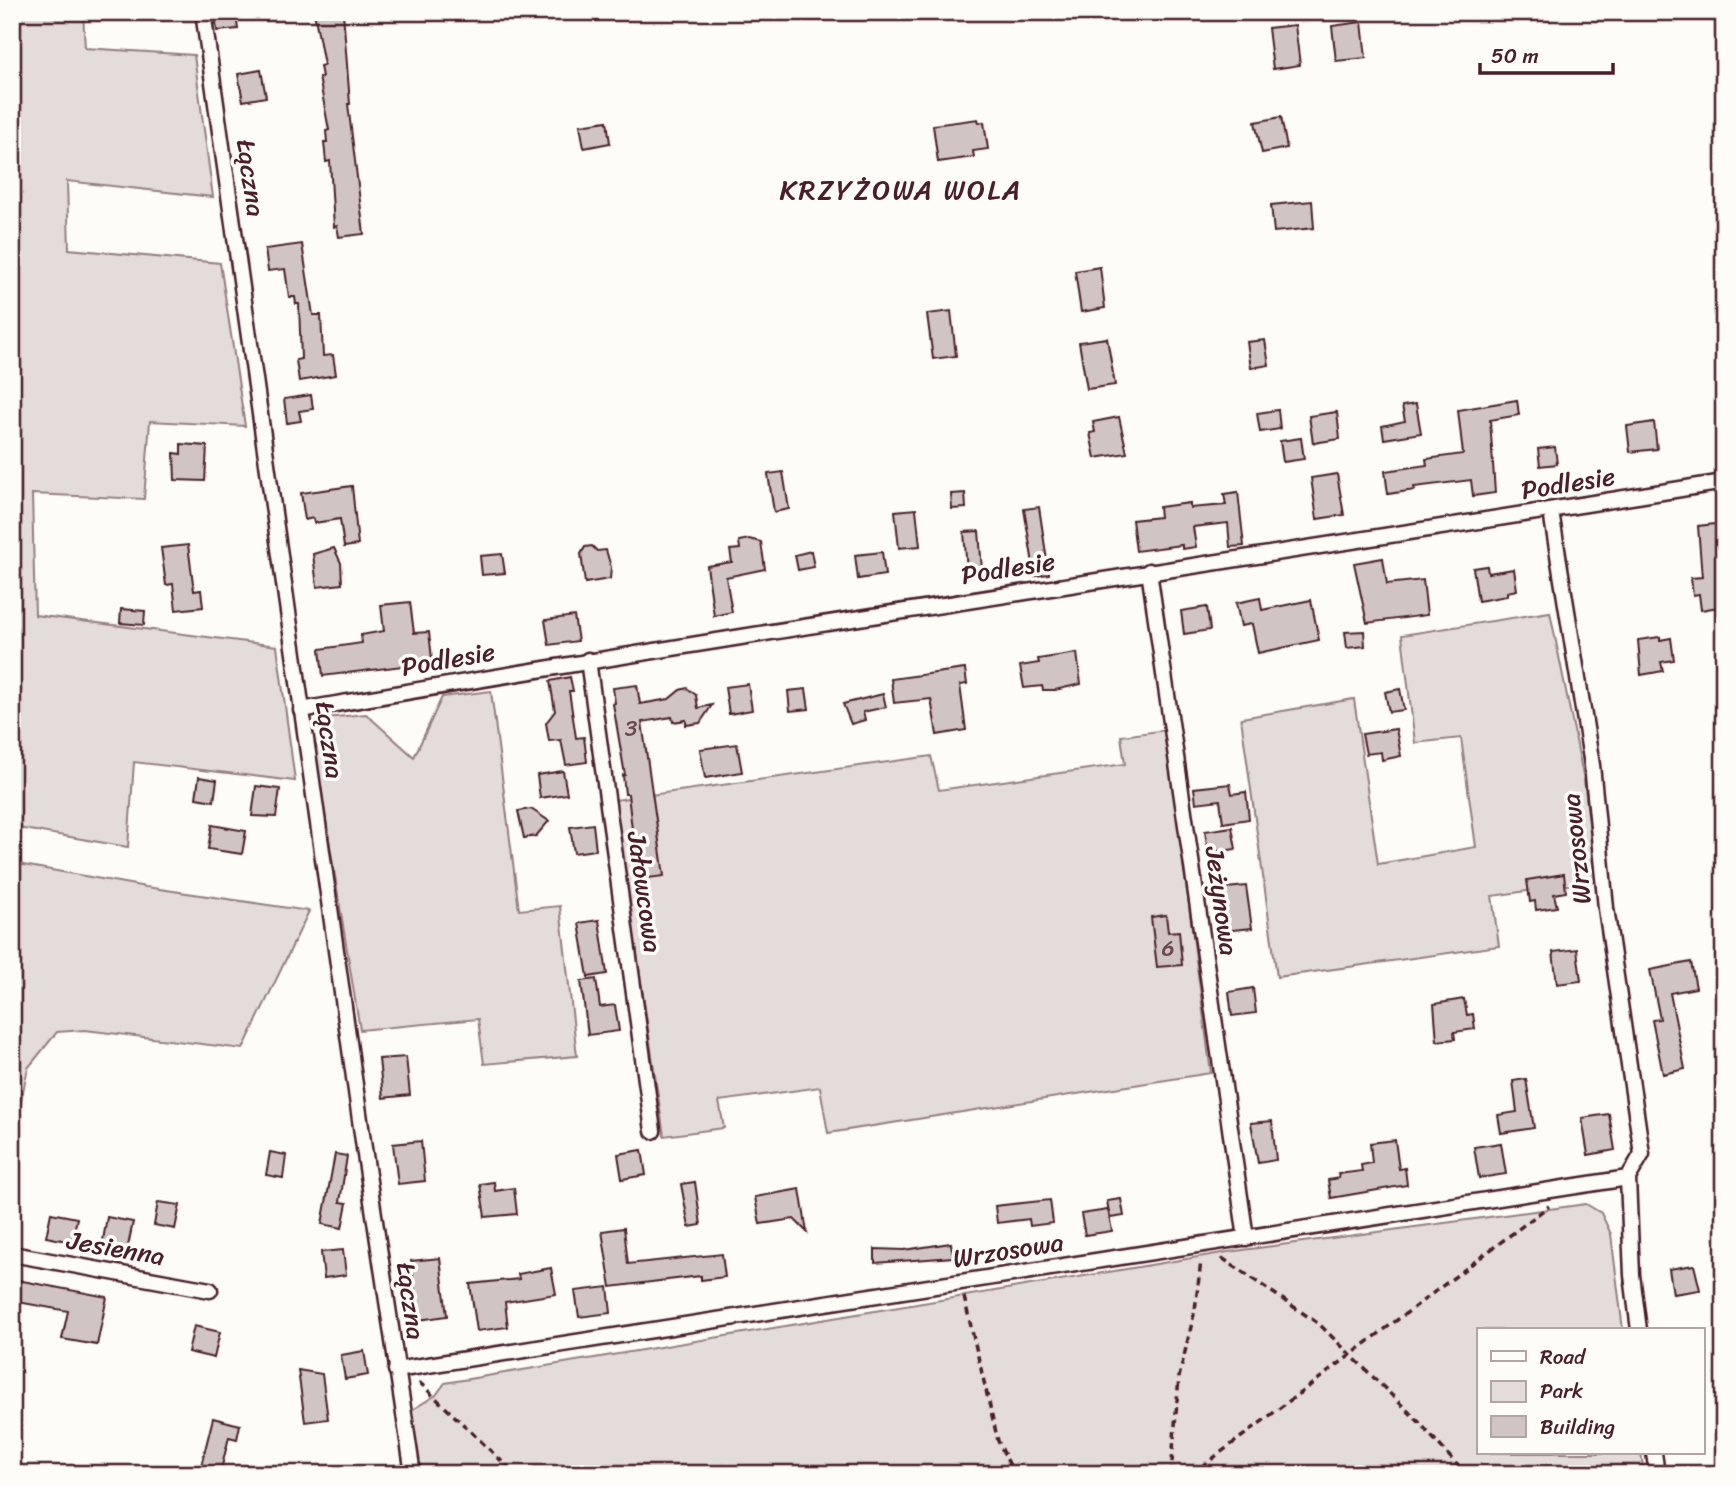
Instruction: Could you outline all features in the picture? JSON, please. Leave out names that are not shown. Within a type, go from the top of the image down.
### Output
[{"type":"street","name":"Łączna","points":[[203,12],[301,710],[413,1474]]},
{"type":"street","name":"Podlesie","points":[[301,710],[588,660],[1149,571],[1551,512],[1724,482]]},
{"type":"street","name":"Wrzosowa","points":[[1551,512],[1592,765],[1606,908],[1642,1154],[1628,1178],[1632,1275],[1639,1328]]},
{"type":"street","name":"Jeżynowa","points":[[1149,571],[1246,1238]]},
{"type":"street","name":"Jałowcowa","points":[[588,660],[653,1130]]},
{"type":"street","name":"Wrzosowa","points":[[396,1370],[1628,1178]]},
{"type":"street","name":"Jesienna","points":[[12,1254],[210,1290]]},
{"type":"street","points":[[1654,1454],[1657,1474]]},
{"type":"path","points":[[1192,1474],[1554,1202]]},
{"type":"path","points":[[1171,1474],[1179,1377],[1195,1310],[1203,1245],[1319,1324],[1419,1422],[1465,1474]]},
{"type":"path","points":[[960,1282],[998,1441],[1014,1474]]},
{"type":"path","points":[[396,1370],[419,1382],[515,1474]]},
{"type":"green space","points":[[12,12],[83,12],[85,48],[194,55],[213,197],[67,181],[69,249],[220,263],[245,426],[150,421],[144,499],[32,494],[35,615],[277,646],[295,781],[134,762],[128,847],[12,827]]},
{"type":"green space","points":[[1550,612],[1584,780],[1596,881],[1492,896],[1499,946],[1277,977],[1241,718],[1354,699],[1378,864],[1476,847],[1461,738],[1415,743],[1402,635]]},
{"type":"green space","points":[[491,691],[519,910],[560,906],[577,1056],[484,1064],[478,1019],[360,1030],[315,753],[326,718],[366,714],[414,757],[442,697]]},
{"type":"green space","points":[[1166,730],[1211,1073],[828,1133],[820,1087],[719,1101],[724,1128],[664,1136],[614,800],[931,756],[939,790],[1125,764],[1121,736]]},
{"type":"green space","points":[[12,863],[146,887],[309,911],[243,1049],[85,1030],[57,1032],[28,1068],[19,1110],[12,1123]]},
{"type":"green space","points":[[1586,1204],[1601,1213],[1611,1234],[1623,1328],[1477,1328],[1477,1454],[1641,1454],[1644,1474],[416,1474],[407,1413],[436,1395],[445,1383],[1228,1252]]},
{"type":"building","points":[[314,12],[343,12],[348,104],[364,234],[339,237],[337,226],[334,227],[330,161],[326,162],[324,142],[327,142],[326,131],[329,130],[319,77],[322,77],[320,66],[324,65]]},
{"type":"building","points":[[236,14],[238,29],[217,31],[215,17]]},
{"type":"building","points":[[1362,22],[1366,58],[1336,61],[1332,26]]},
{"type":"building","points":[[1295,25],[1300,65],[1273,69],[1268,28]]},
{"type":"building","points":[[261,70],[266,97],[243,101],[238,74]]},
{"type":"building","points":[[1281,117],[1287,148],[1262,153],[1255,122]]},
{"type":"building","points":[[978,119],[979,123],[984,122],[988,149],[973,151],[974,157],[938,162],[933,125]]},
{"type":"building","points":[[607,121],[610,143],[584,148],[580,125]]},
{"type":"building","points":[[1312,201],[1314,228],[1274,232],[1271,205]]},
{"type":"building","points":[[302,244],[313,315],[321,315],[323,356],[333,355],[336,375],[299,381],[296,360],[301,359],[299,304],[296,304],[295,297],[289,297],[285,269],[268,271],[265,249]]},
{"type":"building","points":[[1100,267],[1105,308],[1081,312],[1075,271]]},
{"type":"building","points":[[951,311],[956,356],[933,359],[927,314]]},
{"type":"building","points":[[1107,338],[1115,385],[1087,389],[1079,342]]},
{"type":"building","points":[[1265,340],[1269,365],[1251,368],[1247,342]]},
{"type":"building","points":[[311,395],[313,409],[299,411],[301,421],[287,423],[284,399]]},
{"type":"building","points":[[1517,400],[1519,415],[1490,420],[1495,493],[1473,496],[1471,480],[1414,487],[1415,490],[1388,494],[1385,471],[1427,465],[1426,459],[1463,454],[1458,410]]},
{"type":"building","points":[[1416,404],[1421,433],[1384,439],[1382,426],[1405,421],[1402,406]]},
{"type":"building","points":[[1278,410],[1280,429],[1260,432],[1257,413]]},
{"type":"building","points":[[1337,412],[1340,439],[1313,443],[1309,416]]},
{"type":"building","points":[[1119,417],[1127,453],[1095,458],[1090,433],[1095,432],[1093,422]]},
{"type":"building","points":[[1654,422],[1657,449],[1630,452],[1627,426]]},
{"type":"building","points":[[1301,438],[1304,459],[1283,462],[1280,441]]},
{"type":"building","points":[[181,444],[207,446],[205,481],[175,480],[174,453],[181,454]]},
{"type":"building","points":[[1555,447],[1557,464],[1540,466],[1538,449]]},
{"type":"building","points":[[783,472],[789,509],[774,512],[768,474]]},
{"type":"building","points":[[1337,474],[1344,515],[1317,519],[1311,478]]},
{"type":"building","points":[[352,486],[358,545],[344,547],[340,519],[314,523],[313,518],[305,520],[301,493]]},
{"type":"building","points":[[1238,492],[1244,546],[1230,547],[1228,523],[1193,527],[1196,547],[1182,549],[1182,545],[1136,551],[1132,520],[1160,517],[1159,507],[1190,503],[1190,508],[1226,505],[1224,494]]},
{"type":"building","points":[[965,493],[966,508],[952,509],[951,494]]},
{"type":"building","points":[[1039,507],[1049,574],[1035,576],[1024,509]]},
{"type":"building","points":[[916,509],[920,546],[899,548],[895,511]]},
{"type":"building","points":[[1724,523],[1724,606],[1701,610],[1699,594],[1693,595],[1691,578],[1702,577],[1698,526]]},
{"type":"building","points":[[979,531],[982,570],[967,571],[964,532]]},
{"type":"building","points":[[749,539],[761,542],[765,569],[726,577],[732,612],[714,616],[707,566],[732,562],[730,550],[740,549],[739,541]]},
{"type":"building","points":[[188,545],[194,591],[201,590],[203,607],[176,610],[173,584],[166,585],[161,548]]},
{"type":"building","points":[[592,546],[597,551],[606,550],[611,567],[610,579],[585,583],[581,554],[585,547]]},
{"type":"building","points":[[334,548],[341,563],[342,584],[317,587],[313,554]]},
{"type":"building","points":[[811,551],[814,567],[798,570],[795,555]]},
{"type":"building","points":[[882,552],[885,575],[858,579],[855,555]]},
{"type":"building","points":[[502,554],[505,573],[482,575],[480,556]]},
{"type":"building","points":[[1383,558],[1387,584],[1423,580],[1427,615],[1367,623],[1354,563]]},
{"type":"building","points":[[1487,566],[1488,573],[1514,569],[1517,590],[1507,592],[1507,596],[1478,601],[1473,568]]},
{"type":"building","points":[[1260,598],[1262,610],[1311,600],[1319,640],[1258,653],[1252,624],[1241,626],[1236,603]]},
{"type":"building","points":[[410,602],[414,633],[429,632],[433,668],[419,670],[418,664],[323,676],[320,649],[362,643],[361,635],[384,631],[381,605]]},
{"type":"building","points":[[1207,607],[1210,630],[1184,634],[1181,611]]},
{"type":"building","points":[[121,609],[145,611],[144,625],[120,623]]},
{"type":"building","points":[[574,616],[578,641],[549,645],[545,620]]},
{"type":"building","points":[[1364,631],[1365,646],[1347,648],[1345,632]]},
{"type":"building","points":[[1660,637],[1660,640],[1671,638],[1674,660],[1661,662],[1663,671],[1641,675],[1638,640]]},
{"type":"building","points":[[1077,653],[1081,684],[1055,690],[1043,690],[1042,686],[1024,688],[1020,666],[1039,663],[1038,659]]},
{"type":"building","points":[[965,669],[967,684],[960,685],[966,730],[937,735],[931,699],[894,703],[891,679]]},
{"type":"building","points":[[570,677],[573,691],[569,691],[576,738],[584,737],[587,762],[566,765],[561,740],[549,741],[546,723],[555,711],[550,681]]},
{"type":"building","points":[[748,684],[752,710],[729,714],[725,687]]},
{"type":"building","points":[[637,685],[640,704],[669,699],[687,688],[696,695],[698,708],[712,705],[700,723],[686,725],[686,720],[673,722],[672,717],[642,722],[664,876],[641,879],[638,864],[636,865],[628,794],[625,794],[625,775],[613,704],[613,688]]},
{"type":"building","points":[[806,689],[809,709],[790,711],[788,691]]},
{"type":"building","points":[[1400,689],[1404,710],[1389,712],[1385,692]]},
{"type":"building","points":[[883,694],[886,707],[863,712],[865,720],[851,724],[843,704]]},
{"type":"building","points":[[1396,729],[1401,756],[1382,760],[1381,752],[1366,754],[1362,734]]},
{"type":"building","points":[[737,744],[742,772],[705,778],[700,749]]},
{"type":"building","points":[[563,771],[567,794],[540,798],[537,775]]},
{"type":"building","points":[[199,777],[217,780],[214,801],[196,798]]},
{"type":"building","points":[[1230,784],[1232,794],[1246,792],[1249,819],[1223,823],[1220,800],[1196,803],[1194,788]]},
{"type":"building","points":[[256,786],[280,789],[276,817],[252,816]]},
{"type":"building","points":[[531,809],[549,821],[536,836],[524,838],[518,811]]},
{"type":"building","points":[[593,824],[596,850],[574,853],[570,827]]},
{"type":"building","points":[[212,825],[246,831],[242,854],[208,849]]},
{"type":"building","points":[[1232,827],[1236,849],[1208,853],[1205,831]]},
{"type":"building","points":[[1564,874],[1566,892],[1554,894],[1557,907],[1536,910],[1535,901],[1530,902],[1527,880]]},
{"type":"building","points":[[1246,886],[1252,928],[1223,931],[1217,889]]},
{"type":"building","points":[[1166,915],[1168,932],[1179,931],[1182,965],[1157,967],[1151,917]]},
{"type":"building","points":[[599,920],[607,974],[588,977],[579,923]]},
{"type":"building","points":[[1577,949],[1581,981],[1557,984],[1553,952]]},
{"type":"building","points":[[1691,962],[1696,988],[1670,993],[1685,1069],[1663,1074],[1652,1020],[1660,1019],[1650,970]]},
{"type":"building","points":[[596,979],[600,1007],[615,1005],[619,1031],[588,1035],[581,981]]},
{"type":"building","points":[[1253,988],[1256,1013],[1232,1016],[1229,992]]},
{"type":"building","points":[[1464,999],[1467,1015],[1473,1014],[1475,1029],[1454,1032],[1455,1039],[1437,1041],[1434,1004]]},
{"type":"building","points":[[406,1057],[410,1095],[383,1098],[379,1059]]},
{"type":"building","points":[[1526,1079],[1534,1128],[1501,1133],[1498,1115],[1517,1112],[1513,1081]]},
{"type":"building","points":[[1609,1114],[1615,1150],[1588,1155],[1582,1118]]},
{"type":"building","points":[[1272,1121],[1276,1160],[1258,1163],[1251,1123]]},
{"type":"building","points":[[1395,1140],[1399,1169],[1405,1168],[1407,1185],[1331,1198],[1328,1180],[1339,1178],[1338,1174],[1362,1171],[1361,1165],[1372,1163],[1370,1143]]},
{"type":"building","points":[[421,1141],[425,1181],[398,1184],[393,1144]]},
{"type":"building","points":[[1501,1143],[1506,1174],[1479,1178],[1474,1147]]},
{"type":"building","points":[[642,1150],[646,1175],[622,1179],[618,1154]]},
{"type":"building","points":[[270,1152],[286,1155],[283,1178],[266,1175]]},
{"type":"building","points":[[335,1154],[347,1156],[340,1202],[347,1203],[342,1228],[322,1224]]},
{"type":"building","points":[[494,1182],[495,1191],[514,1188],[517,1214],[485,1217],[480,1184]]},
{"type":"building","points":[[695,1182],[701,1225],[689,1227],[681,1184]]},
{"type":"building","points":[[800,1189],[807,1232],[794,1219],[760,1224],[755,1197]]},
{"type":"building","points":[[1121,1199],[1124,1216],[1110,1218],[1107,1201]]},
{"type":"building","points":[[1050,1200],[1053,1223],[1030,1226],[1029,1219],[997,1223],[995,1206]]},
{"type":"building","points":[[158,1202],[180,1205],[175,1229],[154,1225]]},
{"type":"building","points":[[1108,1210],[1112,1231],[1085,1235],[1081,1214]]},
{"type":"building","points":[[51,1213],[77,1218],[72,1242],[46,1237]]},
{"type":"building","points":[[107,1217],[133,1222],[127,1251],[102,1246]]},
{"type":"building","points":[[624,1228],[628,1264],[722,1254],[725,1277],[701,1280],[701,1276],[611,1287],[602,1231]]},
{"type":"building","points":[[951,1243],[953,1257],[875,1263],[875,1249],[904,1250]]},
{"type":"building","points":[[343,1250],[346,1275],[324,1278],[321,1252]]},
{"type":"building","points":[[440,1258],[447,1316],[418,1320],[411,1261]]},
{"type":"building","points":[[1694,1265],[1700,1290],[1673,1294],[1669,1269]]},
{"type":"building","points":[[551,1268],[556,1294],[505,1302],[508,1327],[477,1331],[470,1284],[519,1279],[518,1274]]},
{"type":"building","points":[[12,1279],[107,1297],[97,1345],[62,1339],[68,1311],[12,1301]]},
{"type":"building","points":[[608,1287],[611,1313],[579,1317],[575,1291]]},
{"type":"building","points":[[194,1326],[220,1332],[214,1358],[188,1352]]},
{"type":"building","points":[[364,1351],[368,1375],[345,1379],[341,1355]]},
{"type":"building","points":[[298,1370],[322,1374],[328,1419],[305,1422]]},
{"type":"building","points":[[213,1418],[240,1425],[237,1439],[229,1437],[220,1474],[199,1474]]},
{"type":"district","name":"KRZYŻOWA WOLA","points":[[901,189]]}]
